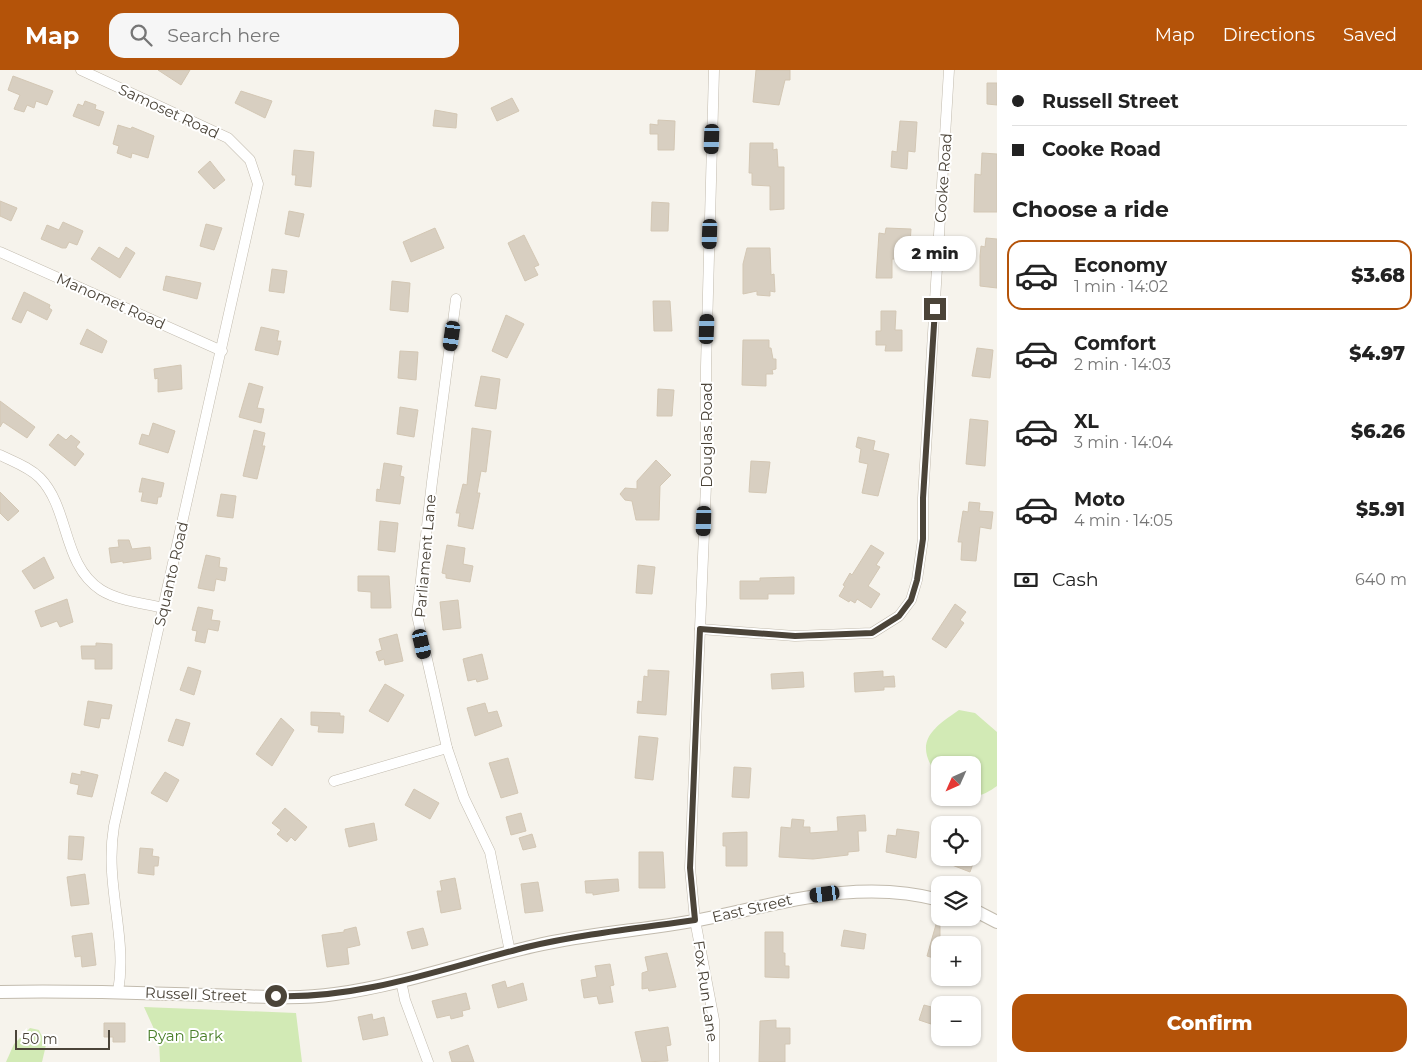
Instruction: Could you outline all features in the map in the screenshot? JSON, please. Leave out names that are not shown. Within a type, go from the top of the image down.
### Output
[{"type":"street","name":"Samoset Road","points":[[81,70],[228,138],[250,160]]},
{"type":"street","name":"Douglas Road","points":[[695,920],[690,868],[706,485],[706,367],[714,70]]},
{"type":"street","name":"Cooke Road","points":[[700,629],[795,636],[872,633],[899,616],[911,600],[917,580],[923,539],[923,498],[949,70]]},
{"type":"street","name":"Squanto Road","points":[[118,992],[122,966],[111,871],[112,845],[163,608],[256,199],[257,177],[250,160]]},
{"type":"street","name":"Manomet Road","points":[[0,252],[222,351]]},
{"type":"street","name":"Parliament Lane","points":[[456,299],[429,502],[417,614],[446,748],[464,798],[490,852],[510,952]]},
{"type":"street","points":[[0,455],[30,470],[42,480],[55,505],[78,563],[94,584],[118,598],[163,608]]},
{"type":"street","points":[[334,781],[446,748]]},
{"type":"street","name":"East Street","points":[[565,939],[695,920],[808,896],[842,892],[884,893],[931,897]]},
{"type":"street","points":[[981,914],[997,922]]},
{"type":"street","name":"Fox Run Lane","points":[[695,920],[714,1020],[714,1062]]},
{"type":"street","name":"Russell Street","points":[[0,992],[118,992],[305,997],[344,993],[401,981],[565,939]]},
{"type":"street","points":[[401,981],[405,1000],[428,1062]]},
{"type":"green space","points":[[959,710],[975,713],[997,732],[997,786],[981,795],[981,756],[931,756],[931,765],[927,756],[926,747],[928,739],[932,732]]},
{"type":"green space","name":"Ryan Park","points":[[144,1007],[296,1013],[302,1062],[160,1062],[159,1040]]},
{"type":"green space","points":[[30,1028],[39,1030],[46,1045],[42,1062],[6,1062],[14,1044]]},
{"type":"building","points":[[158,70],[190,70],[181,85]]},
{"type":"building","points":[[756,70],[790,70],[790,80],[785,80],[779,105],[753,102]]},
{"type":"building","points":[[13,76],[53,91],[47,105],[36,101],[34,108],[27,105],[24,112],[14,109],[20,95],[8,90]]},
{"type":"building","points":[[987,83],[997,83],[997,105],[987,104]]},
{"type":"building","points":[[241,91],[272,101],[265,118],[235,103]]},
{"type":"building","points":[[512,98],[519,111],[497,121],[491,108]]},
{"type":"building","points":[[85,101],[96,105],[95,109],[104,112],[99,126],[73,116],[78,104],[83,106]]},
{"type":"building","points":[[435,110],[457,114],[456,128],[433,126]]},
{"type":"building","points":[[658,120],[675,121],[674,150],[658,150],[658,134],[650,134],[650,124],[658,125]]},
{"type":"building","points":[[900,121],[917,122],[915,152],[908,151],[907,169],[891,167],[892,151],[897,152]]},
{"type":"building","points":[[118,125],[131,129],[132,127],[154,136],[148,158],[132,153],[131,158],[117,153],[119,146],[113,144]]},
{"type":"building","points":[[750,143],[773,143],[773,150],[777,149],[778,167],[784,167],[784,209],[770,210],[770,186],[752,185],[752,173],[749,173]]},
{"type":"building","points":[[294,150],[314,152],[311,187],[295,185],[296,175],[292,175]]},
{"type":"building","points":[[982,153],[997,154],[997,212],[974,212],[975,174],[981,175]]},
{"type":"building","points":[[210,161],[225,180],[214,189],[198,172]]},
{"type":"building","points":[[0,201],[17,208],[11,221],[0,216]]},
{"type":"building","points":[[652,202],[669,203],[668,231],[651,231]]},
{"type":"building","points":[[289,211],[304,214],[299,237],[285,234]]},
{"type":"building","points":[[63,222],[83,231],[77,245],[69,242],[66,248],[62,248],[41,239],[47,225],[59,230]]},
{"type":"building","points":[[206,224],[222,228],[214,250],[200,246]]},
{"type":"building","points":[[435,228],[444,248],[411,262],[403,242]]},
{"type":"building","points":[[886,228],[911,229],[907,259],[892,259],[892,278],[876,278],[879,233],[885,234]]},
{"type":"building","points":[[524,235],[539,265],[534,267],[538,275],[525,281],[508,243]]},
{"type":"building","points":[[986,238],[997,239],[997,288],[980,286],[981,246],[985,247]]},
{"type":"building","points":[[99,247],[119,259],[126,247],[135,253],[120,278],[91,259]]},
{"type":"building","points":[[747,248],[770,248],[771,275],[774,274],[775,292],[770,291],[770,296],[757,295],[757,291],[743,294],[743,264]]},
{"type":"building","points":[[272,269],[287,271],[284,293],[269,291]]},
{"type":"building","points":[[166,276],[201,283],[197,299],[163,290]]},
{"type":"building","points":[[392,281],[410,283],[408,312],[390,310]]},
{"type":"building","points":[[24,292],[50,305],[49,308],[52,310],[47,320],[27,310],[21,323],[12,319]]},
{"type":"building","points":[[653,301],[670,301],[672,331],[654,331]]},
{"type":"building","points":[[881,311],[896,311],[895,330],[902,330],[902,351],[885,351],[886,345],[876,345],[876,331],[881,331]]},
{"type":"building","points":[[506,315],[524,324],[507,358],[492,351]]},
{"type":"building","points":[[261,327],[279,331],[277,341],[281,341],[278,355],[255,350]]},
{"type":"building","points":[[87,329],[107,341],[102,353],[80,344]]},
{"type":"building","points":[[743,340],[769,340],[769,348],[771,348],[773,359],[776,359],[776,369],[772,370],[773,374],[766,374],[766,386],[742,385]]},
{"type":"building","points":[[977,348],[993,350],[990,378],[972,376]]},
{"type":"building","points":[[400,351],[418,352],[416,380],[398,378]]},
{"type":"building","points":[[181,365],[182,389],[158,392],[158,378],[155,379],[154,369]]},
{"type":"building","points":[[481,376],[500,379],[496,409],[475,406]]},
{"type":"building","points":[[249,383],[263,387],[257,408],[264,409],[261,423],[239,417]]},
{"type":"building","points":[[658,389],[674,390],[672,416],[657,416]]},
{"type":"building","points":[[0,401],[35,427],[27,438],[3,422],[0,427]]},
{"type":"building","points":[[400,407],[418,410],[414,437],[397,434]]},
{"type":"building","points":[[970,419],[988,421],[985,466],[966,464]]},
{"type":"building","points":[[153,423],[175,431],[168,453],[139,444],[142,434],[149,436]]},
{"type":"building","points":[[472,428],[491,431],[486,472],[481,471],[477,493],[480,493],[473,529],[458,526],[460,513],[456,513],[463,484],[467,485]]},
{"type":"building","points":[[254,430],[265,433],[262,446],[265,446],[257,479],[243,476]]},
{"type":"building","points":[[58,434],[66,440],[71,435],[80,442],[76,447],[84,454],[75,466],[49,445]]},
{"type":"building","points":[[858,437],[875,441],[873,450],[889,454],[878,496],[862,493],[868,464],[859,462],[861,449],[856,447]]},
{"type":"building","points":[[656,460],[671,475],[660,486],[659,520],[636,520],[632,501],[625,500],[620,494],[625,488],[637,489],[637,481]]},
{"type":"building","points":[[751,461],[770,462],[766,493],[749,492]]},
{"type":"building","points":[[384,463],[402,466],[400,476],[404,477],[400,504],[376,501],[377,489],[380,490]]},
{"type":"building","points":[[142,478],[164,483],[161,497],[158,497],[157,504],[141,501],[143,492],[139,492]]},
{"type":"building","points":[[0,492],[19,511],[8,521],[0,513]]},
{"type":"building","points":[[221,494],[236,496],[233,518],[217,516]]},
{"type":"building","points":[[969,502],[980,503],[979,511],[993,512],[991,529],[980,527],[976,561],[961,560],[962,542],[958,542],[963,511],[968,512]]},
{"type":"building","points":[[380,521],[398,523],[395,552],[378,550]]},
{"type":"building","points":[[118,540],[129,540],[132,549],[150,547],[151,559],[111,563],[109,548],[119,547]]},
{"type":"building","points":[[447,545],[465,548],[463,564],[473,566],[470,582],[446,578],[446,574],[442,573]]},
{"type":"building","points":[[871,545],[884,553],[876,565],[880,567],[868,586],[880,594],[871,608],[857,599],[855,603],[850,600],[849,602],[839,596],[850,573],[852,575]]},
{"type":"building","points":[[206,555],[220,558],[219,567],[227,568],[225,581],[216,579],[214,591],[198,588]]},
{"type":"building","points":[[44,557],[54,578],[34,589],[22,571]]},
{"type":"building","points":[[638,565],[655,567],[652,594],[636,593]]},
{"type":"building","points":[[358,576],[389,576],[391,608],[371,608],[371,592],[358,591]]},
{"type":"building","points":[[794,577],[794,594],[768,594],[768,599],[740,599],[740,581],[760,581],[760,578]]},
{"type":"building","points":[[67,599],[73,622],[60,627],[57,621],[41,627],[35,611]]},
{"type":"building","points":[[458,600],[461,628],[443,630],[440,602]]},
{"type":"building","points":[[955,604],[966,612],[960,620],[964,623],[946,648],[932,639]]},
{"type":"building","points":[[198,607],[213,610],[211,620],[220,621],[218,631],[208,629],[205,643],[195,641],[197,631],[192,630]]},
{"type":"building","points":[[397,634],[403,661],[385,665],[384,659],[379,661],[376,652],[382,650],[379,639]]},
{"type":"building","points":[[96,643],[112,644],[112,669],[95,669],[95,659],[82,659],[81,646],[96,646]]},
{"type":"building","points":[[482,654],[488,679],[477,682],[476,679],[468,681],[463,659]]},
{"type":"building","points":[[188,667],[201,671],[194,695],[180,690]]},
{"type":"building","points":[[648,670],[669,671],[666,715],[637,713],[638,701],[642,702],[644,676],[648,677]]},
{"type":"building","points":[[883,671],[883,677],[894,676],[895,687],[884,687],[884,690],[855,692],[854,673]]},
{"type":"building","points":[[803,672],[804,687],[772,689],[771,674]]},
{"type":"building","points":[[385,684],[404,695],[388,722],[369,711]]},
{"type":"building","points":[[88,701],[112,705],[109,719],[101,718],[99,728],[84,725]]},
{"type":"building","points":[[485,703],[488,713],[497,711],[502,726],[475,736],[467,708]]},
{"type":"building","points":[[311,712],[340,713],[340,716],[344,716],[343,733],[318,732],[319,726],[311,725]]},
{"type":"building","points":[[281,718],[294,730],[272,766],[256,754]]},
{"type":"building","points":[[176,719],[190,723],[183,746],[168,741]]},
{"type":"building","points":[[639,736],[658,738],[653,780],[635,778]]},
{"type":"building","points":[[508,758],[518,793],[501,798],[489,763]]},
{"type":"building","points":[[734,767],[751,768],[749,798],[732,797]]},
{"type":"building","points":[[81,771],[98,775],[92,797],[77,794],[79,785],[70,783],[72,773],[81,775]]},
{"type":"building","points":[[165,772],[179,780],[167,802],[151,793]]},
{"type":"building","points":[[414,789],[439,803],[430,819],[405,805]]},
{"type":"building","points":[[285,808],[307,827],[295,841],[291,837],[287,842],[277,834],[281,830],[272,823]]},
{"type":"building","points":[[521,813],[526,831],[511,835],[506,817]]},
{"type":"building","points":[[865,815],[866,831],[858,831],[859,851],[848,852],[848,855],[813,859],[779,857],[781,827],[791,828],[792,819],[804,820],[803,827],[810,827],[810,833],[838,831],[837,817]]},
{"type":"building","points":[[374,823],[377,840],[349,847],[345,829]]},
{"type":"building","points":[[897,829],[919,832],[916,858],[886,852],[888,835],[896,836]]},
{"type":"building","points":[[747,832],[747,866],[726,866],[726,846],[723,846],[723,833]]},
{"type":"building","points":[[532,834],[536,847],[523,850],[519,838]]},
{"type":"building","points":[[69,836],[84,837],[82,860],[68,859]]},
{"type":"building","points":[[140,848],[153,849],[152,856],[159,857],[158,866],[154,866],[154,875],[138,873]]},
{"type":"building","points":[[639,852],[663,852],[665,888],[639,888]]},
{"type":"building","points":[[955,866],[972,866],[970,872]]},
{"type":"building","points":[[85,874],[89,904],[71,906],[67,877]]},
{"type":"building","points":[[455,878],[461,909],[441,913],[437,891],[442,891],[440,881]]},
{"type":"building","points":[[618,879],[619,891],[593,895],[593,893],[586,893],[585,881]]},
{"type":"building","points":[[538,882],[543,911],[525,913],[521,884]]},
{"type":"building","points":[[936,926],[940,926],[940,936],[933,936]]},
{"type":"building","points":[[356,927],[360,945],[347,948],[349,964],[327,967],[322,935],[344,932],[344,930]]},
{"type":"building","points":[[423,928],[428,945],[412,949],[407,932]]},
{"type":"building","points":[[844,930],[866,934],[864,949],[841,946]]},
{"type":"building","points":[[765,932],[783,932],[783,953],[785,953],[785,966],[789,966],[789,978],[765,977]]},
{"type":"building","points":[[92,933],[96,965],[82,967],[81,956],[75,957],[72,936]]},
{"type":"building","points":[[931,942],[931,957],[927,956]]},
{"type":"building","points":[[667,953],[676,987],[649,991],[648,988],[642,989],[642,973],[648,971],[645,957]]},
{"type":"building","points":[[610,964],[614,985],[610,986],[613,1002],[599,1004],[597,996],[584,998],[581,980],[597,977],[595,966]]},
{"type":"building","points":[[505,981],[507,988],[523,983],[527,1000],[498,1008],[492,985]]},
{"type":"building","points":[[466,993],[470,1009],[462,1011],[463,1016],[451,1019],[450,1015],[437,1018],[432,1001]]},
{"type":"building","points":[[924,1005],[931,1007],[931,1024],[919,1020]]},
{"type":"building","points":[[372,1014],[373,1020],[384,1017],[388,1035],[363,1040],[358,1017]]},
{"type":"building","points":[[776,1020],[776,1028],[790,1028],[790,1044],[785,1044],[785,1062],[759,1062],[760,1021]]},
{"type":"building","points":[[104,1023],[125,1023],[125,1042],[113,1042],[113,1037],[104,1037]]},
{"type":"building","points":[[668,1027],[671,1045],[666,1046],[668,1061],[642,1062],[635,1032]]},
{"type":"building","points":[[468,1045],[474,1062],[452,1062],[449,1052]]},
{"type":"route","points":[[276,996],[305,997],[344,993],[401,981],[565,939],[695,920],[690,868],[700,629],[795,636],[872,633],[899,616],[911,600],[917,580],[923,539],[923,498],[935,309]]}]
